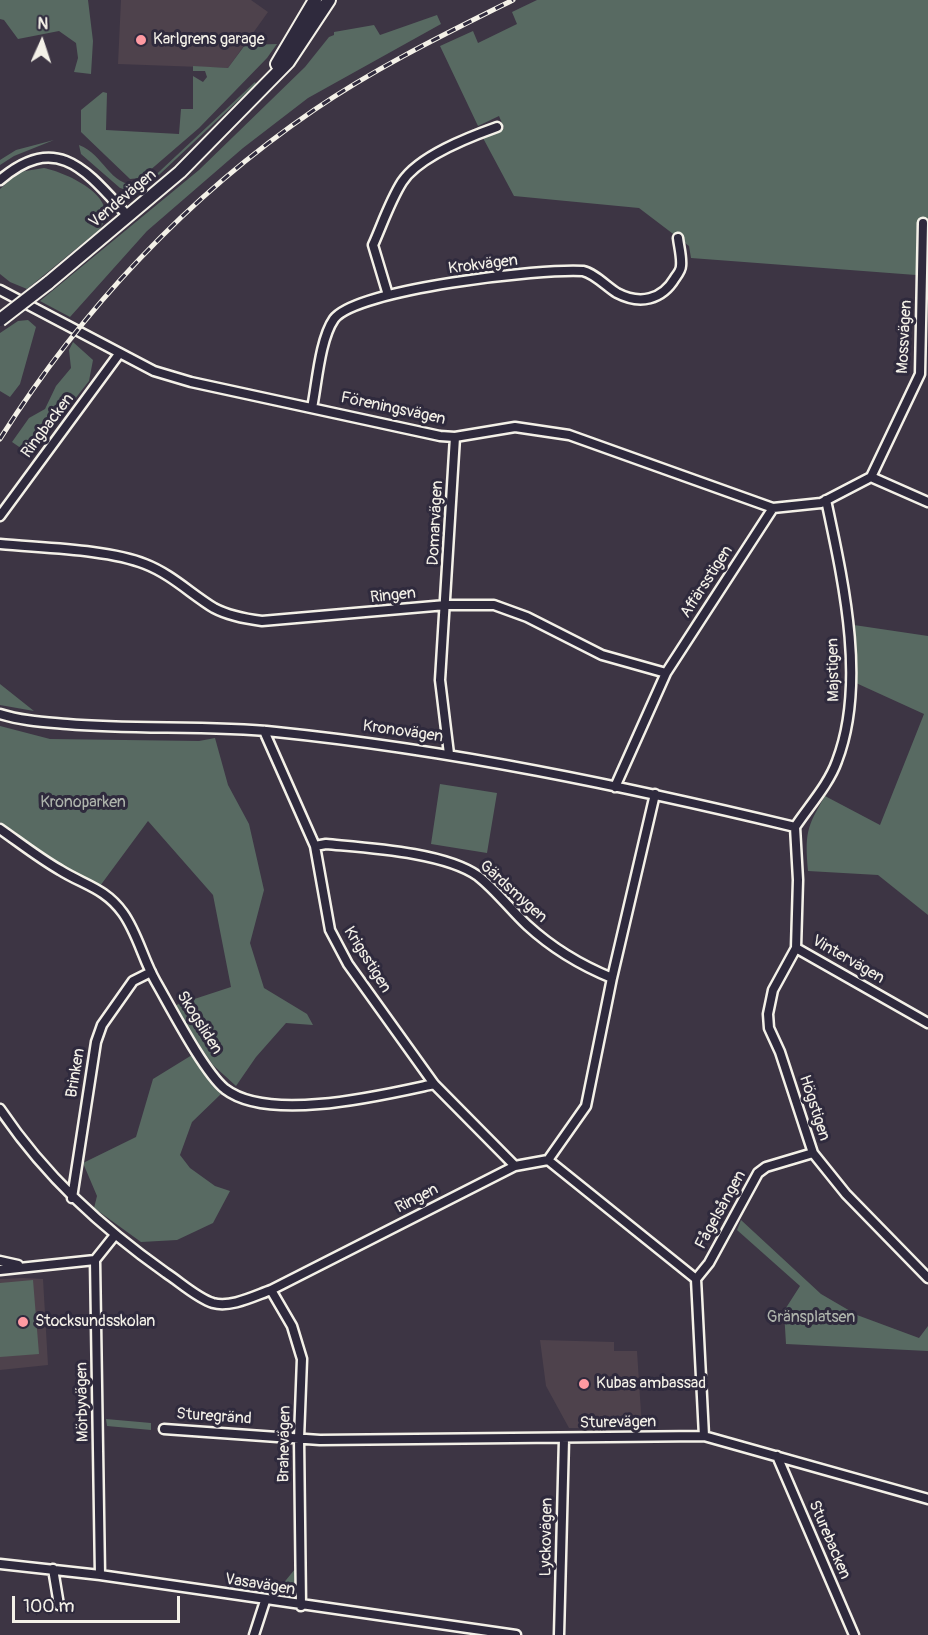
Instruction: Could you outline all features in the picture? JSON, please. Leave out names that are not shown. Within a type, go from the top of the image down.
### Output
[{"type":"street","name":"Vendevägen","points":[[257,93],[315,0]]},
{"type":"street","name":"Vendevägen","points":[[0,320],[48,283],[180,172],[288,62],[329,0]]},
{"type":"street","points":[[388,296],[373,245],[402,182],[429,159],[465,140],[497,127]]},
{"type":"street","points":[[0,180],[20,164],[50,158],[65,159],[89,174],[128,216]]},
{"type":"street","name":"Mossvägen","points":[[871,477],[920,374],[923,223]]},
{"type":"street","name":"Krokvägen","points":[[312,408],[326,334],[335,318],[348,309],[388,296],[489,277],[585,271],[629,298],[651,299],[668,290],[681,268],[678,238]]},
{"type":"street","name":"Föreningsvägen","points":[[0,290],[154,371],[192,382],[455,437],[515,427],[569,435],[773,508],[811,505],[826,500],[871,477]]},
{"type":"street","name":"Ringbacken","points":[[0,516],[119,354]]},
{"type":"street","points":[[916,386],[928,386]]},
{"type":"street","name":"Domarvägen","points":[[449,754],[440,680],[455,437]]},
{"type":"street","points":[[871,477],[928,502]]},
{"type":"street","name":"Majstigen","points":[[795,827],[836,764],[849,718],[846,597],[826,500]]},
{"type":"street","name":"Affärsstigen","points":[[666,673],[773,508]]},
{"type":"street","name":"Ringen","points":[[0,544],[97,554],[144,564],[178,583],[215,609],[240,618],[262,621],[446,605],[494,605],[527,617],[602,655],[666,673]]},
{"type":"street","points":[[615,788],[666,673]]},
{"type":"street","name":"Kronovägen","points":[[0,714],[17,719],[83,725],[264,731],[449,754],[655,794],[795,827]]},
{"type":"street","name":"Krigsstigen","points":[[264,731],[315,846],[330,930],[348,964],[434,1084],[515,1166]]},
{"type":"street","points":[[655,794],[612,978],[586,1106],[548,1160],[696,1279],[704,1436]]},
{"type":"street","name":"Vintervägen","points":[[795,827],[798,880],[796,948],[928,1023]]},
{"type":"street","name":"Skogsliden","points":[[0,829],[62,872],[101,890],[123,913],[138,938],[151,972],[210,1071],[225,1089],[249,1100],[277,1106],[357,1099],[434,1084]]},
{"type":"street","name":"Gärdsmygen","points":[[315,846],[326,844],[402,852],[457,866],[478,876],[527,925],[555,948],[581,966],[612,978]]},
{"type":"street","name":"Högstigen","points":[[796,948],[773,990],[768,1014],[769,1028],[780,1052],[813,1154],[846,1194],[928,1278]]},
{"type":"street","name":"Brinken","points":[[72,1198],[99,1033],[102,1025],[134,981],[151,972]]},
{"type":"street","name":"Ringen","points":[[0,1109],[28,1148],[72,1198],[115,1235],[213,1303],[234,1303],[270,1290],[515,1166],[548,1160]]},
{"type":"street","name":"Fågelsången","points":[[696,1279],[709,1263],[758,1173],[766,1167],[813,1154]]},
{"type":"street","points":[[0,1270],[95,1260],[115,1235]]},
{"type":"street","name":"Mörbyvägen","points":[[95,1260],[100,1575]]},
{"type":"street","points":[[0,1261],[31,1267]]},
{"type":"street","name":"Brahevägen","points":[[270,1290],[292,1326],[302,1359],[299,1438],[301,1606]]},
{"type":"street","name":"Sturegränd","points":[[164,1429],[299,1438]]},
{"type":"street","name":"Sturevägen","points":[[299,1438],[564,1439],[704,1436],[928,1499]]},
{"type":"street","name":"Lyckovägen","points":[[560,1635],[564,1439]]},
{"type":"street","name":"Sturebacken","points":[[777,1456],[854,1635]]},
{"type":"street","name":"Vasavägen","points":[[0,1564],[100,1575],[301,1606],[516,1635]]},
{"type":"street","points":[[53,1569],[59,1605]]},
{"type":"street","points":[[254,1635],[265,1600]]},
{"type":"shaded area","points":[[121,0],[251,0],[268,12],[228,68],[118,64]]},
{"type":"shaded area","name":"Stocksundsskolan","points":[[0,1279],[43,1279],[48,1365],[0,1370]]},
{"type":"shaded area","points":[[540,1340],[614,1342],[614,1351],[637,1351],[642,1428],[569,1428],[546,1386]]},
{"type":"green space","points":[[0,0],[88,0],[93,41],[91,74],[74,72],[78,58],[76,43],[59,31],[18,39],[4,20],[0,19]]},
{"type":"green space","points":[[537,0],[928,0],[928,224],[917,224],[916,275],[691,258],[689,246],[639,208],[514,196],[483,138],[504,128],[499,116],[478,126],[440,46],[473,31],[478,43],[517,24],[512,12]]},
{"type":"green space","points":[[437,15],[441,24],[308,98],[243,148],[147,231],[70,317],[40,301],[199,170],[305,67],[329,37],[334,35],[334,32],[374,25],[380,35]]},
{"type":"green space","points":[[277,44],[267,58],[199,128],[141,178],[130,179],[81,132],[81,110],[103,92],[107,93],[106,130],[179,134],[181,109],[193,109],[193,76],[203,82],[207,77],[205,71],[193,71],[193,66],[228,68],[245,45]]},
{"type":"green space","points":[[255,82],[256,84],[144,189],[136,193],[120,188],[81,154],[79,145],[96,156],[115,177],[123,182],[145,185]]},
{"type":"green space","points":[[54,140],[14,156],[0,165],[0,160],[16,150]]},
{"type":"green space","points":[[44,168],[66,175],[90,189],[105,208],[105,219],[99,230],[27,289],[10,282],[0,274],[0,189],[19,172]]},
{"type":"green space","points":[[28,320],[36,327],[20,384],[10,397],[0,391],[0,333],[18,321]]},
{"type":"green space","points":[[73,342],[93,360],[89,381],[31,455],[12,442],[29,418],[45,409],[56,386],[71,368],[69,350]]},
{"type":"green space","points":[[854,625],[928,636],[928,915],[878,875],[808,871],[808,832],[825,796],[880,825],[924,714],[856,683]]},
{"type":"green space","points":[[0,684],[34,711],[0,705]]},
{"type":"green space","name":"Kronoparken","points":[[0,726],[50,739],[199,741],[215,738],[228,785],[249,824],[264,890],[250,943],[264,988],[307,1014],[313,1025],[286,1023],[256,1057],[236,1086],[213,1065],[173,1006],[231,987],[213,895],[148,821],[100,886],[60,865],[0,822]]},
{"type":"green space","points":[[440,784],[497,793],[487,853],[431,844]]},
{"type":"green space","points":[[192,1055],[221,1094],[192,1122],[180,1155],[190,1168],[215,1186],[230,1191],[213,1223],[177,1240],[141,1242],[94,1208],[97,1196],[83,1163],[136,1137],[153,1079]]},
{"type":"green space","name":"Gränsplatsen","points":[[741,1220],[821,1294],[857,1315],[919,1338],[928,1326],[928,1351],[786,1344],[784,1311],[800,1286],[737,1230]]},
{"type":"green space","name":"Stocksundsskolan","points":[[33,1280],[39,1354],[0,1357],[0,1283]]},
{"type":"green space","points":[[106,1419],[151,1423],[151,1430],[107,1426]]},
{"type":"green space","points":[[295,1569],[295,1588],[290,1596],[273,1596]]},
{"type":"railway","points":[[0,439],[32,391],[102,301],[140,258],[223,180],[314,110],[362,79],[513,0]]},
{"type":"place","name":"Karlgrens garage","points":[[141,40]]},
{"type":"place","name":"Stocksundsskolan","points":[[23,1322]]},
{"type":"place","name":"Kubas ambassad","points":[[584,1384]]}]
